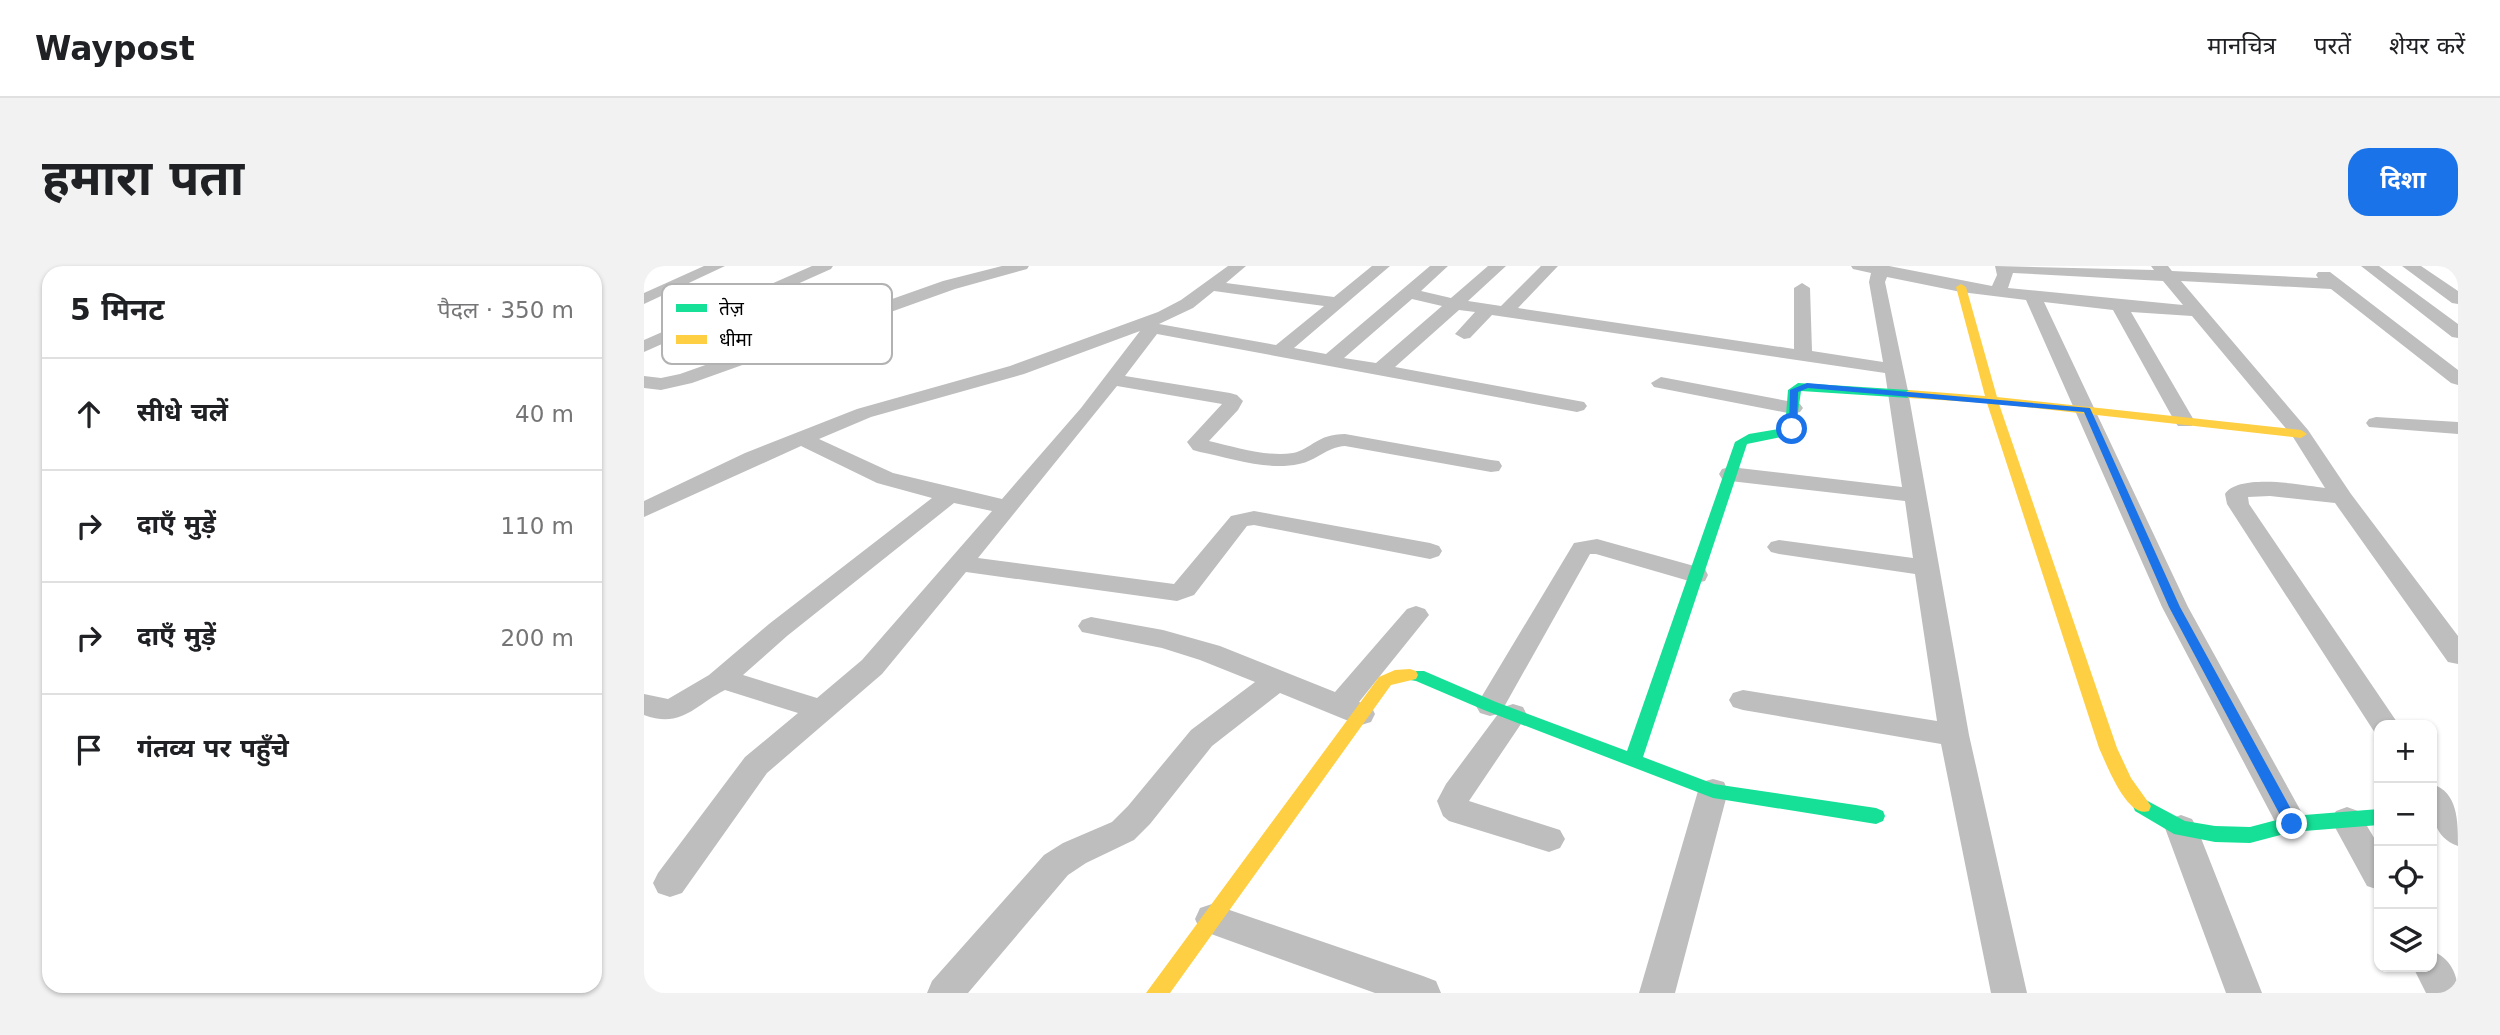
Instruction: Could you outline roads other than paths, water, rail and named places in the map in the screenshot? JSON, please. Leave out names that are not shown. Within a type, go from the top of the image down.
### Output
[{"type":"street","points":[[676,284],[717,266]]},
{"type":"street","points":[[785,284],[825,266]]},
{"type":"street","points":[[892,305],[998,268],[1021,266]]},
{"type":"street","points":[[644,510],[800,438],[864,413],[1017,370],[1146,327],[1176,310],[1238,266]]},
{"type":"street","points":[[1279,352],[1382,266]]},
{"type":"street","points":[[1329,361],[1440,266]]},
{"type":"street","points":[[1380,370],[1498,266]]},
{"type":"street","points":[[1464,334],[1498,310],[1550,266]]},
{"type":"street","points":[[2311,266],[2458,379]]},
{"type":"street","points":[[2369,266],[2458,333]]},
{"type":"street","points":[[2410,266],[2458,299]]},
{"type":"street","points":[[2009,993],[1954,735],[1896,380],[1873,267],[1961,287],[2119,306],[2197,311]]},
{"type":"street","points":[[1998,292],[2005,275],[2003,267],[2165,272],[2336,284]]},
{"type":"street","points":[[2165,272],[2301,434],[2342,497],[2458,655]]},
{"type":"street","points":[[1211,286],[1339,303]]},
{"type":"street","points":[[1961,287],[1992,400],[2108,748],[2124,782],[2142,806],[2180,828],[2215,834],[2250,835],[2292,824],[2374,817]]},
{"type":"street","points":[[1802,288],[1803,356]]},
{"type":"street","points":[[1409,293],[1454,304],[1803,356],[1896,380],[1992,400],[2301,434]]},
{"type":"street","points":[[2033,296],[2175,607],[2292,824]]},
{"type":"street","points":[[2119,306],[2185,422]]},
{"type":"street","points":[[1146,327],[1577,406]]},
{"type":"street","points":[[670,883],[756,765],[872,667],[1114,380],[1146,327]]},
{"type":"street","points":[[644,347],[662,339]]},
{"type":"street","points":[[650,386],[684,379],[726,364]]},
{"type":"street","points":[[1114,380],[1233,401],[1197,442],[1200,446],[1292,459],[1309,455],[1325,442],[1338,439],[1491,466]]},
{"type":"street","points":[[1633,761],[1744,439],[1791,431],[1794,390],[1802,386],[1896,380]]},
{"type":"street","points":[[1661,383],[1793,408]]},
{"type":"street","points":[[2376,423],[2458,428]]},
{"type":"street","points":[[800,438],[885,478],[1007,507]]},
{"type":"street","points":[[1730,474],[1915,495]]},
{"type":"street","points":[[2342,497],[2257,489],[2242,490],[2236,495],[2238,504],[2382,720]]},
{"type":"street","points":[[644,704],[654,709],[677,709],[719,681],[778,630],[950,495]]},
{"type":"street","points":[[959,563],[1177,593],[1185,589],[1240,521],[1254,518],[1430,551]]},
{"type":"street","points":[[1549,839],[1460,812],[1454,807],[1453,801],[1502,711],[1582,548],[1597,546],[1696,575]]},
{"type":"street","points":[[1779,547],[1927,568]]},
{"type":"street","points":[[1157,993],[1212,919],[1416,615]]},
{"type":"street","points":[[1091,626],[1163,639],[1210,653],[1351,710]]},
{"type":"street","points":[[1351,710],[1385,681],[1395,676],[1418,675],[1502,711],[1713,792],[1876,817]]},
{"type":"street","points":[[719,681],[731,681],[822,710]]},
{"type":"street","points":[[945,993],[1056,865],[1080,850],[1116,836],[1130,824],[1193,747],[1219,723],[1278,681]]},
{"type":"street","points":[[1743,700],[1954,735]]},
{"type":"street","points":[[1657,993],[1713,792]]},
{"type":"street","points":[[2347,820],[2374,867]]},
{"type":"street","points":[[2180,828],[2244,993]]},
{"type":"street","points":[[1212,919],[1423,993]]},
{"type":"street","points":[[2434,972],[2446,993]]}]
